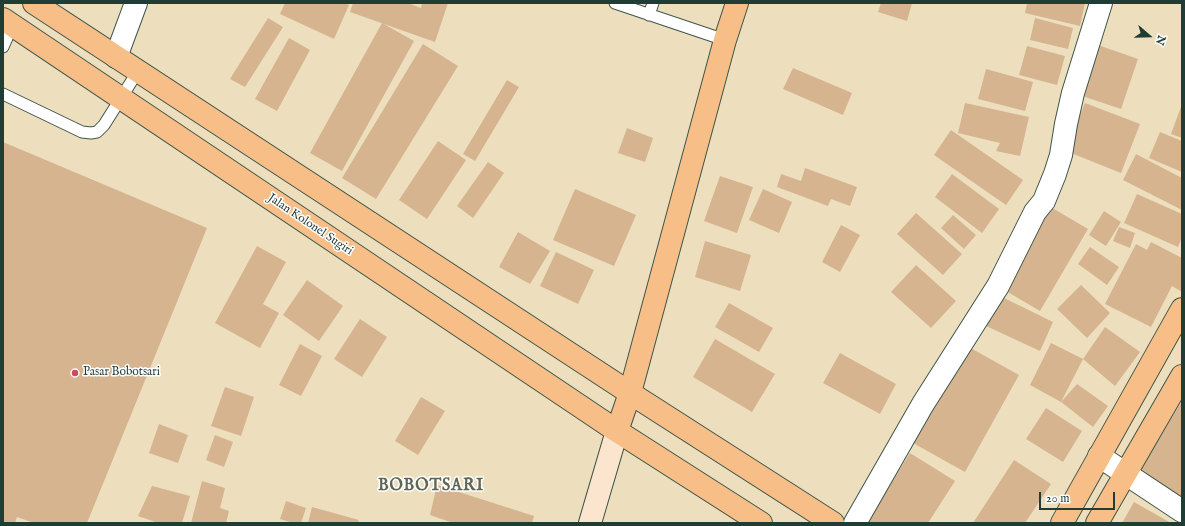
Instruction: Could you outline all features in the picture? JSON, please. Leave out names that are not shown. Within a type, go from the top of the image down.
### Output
[{"type":"main road","points":[[34,3],[833,523]]},
{"type":"main road","points":[[590,523],[630,392],[725,40],[737,3]]},
{"type":"main road","name":"Jalan Kolonel Sugiri","points":[[8,22],[617,431],[761,523]]},
{"type":"main road","points":[[1062,523],[1182,309]]},
{"type":"main road","points":[[1097,523],[1182,376]]},
{"type":"street","points":[[116,57],[136,3]]},
{"type":"street","points":[[854,523],[923,404],[998,286],[1035,212],[1044,201],[1061,155],[1073,93],[1101,3]]},
{"type":"street","points":[[1099,456],[1182,510]]},
{"type":"lane","points":[[615,3],[725,40]]},
{"type":"lane","points":[[649,15],[653,3]]},
{"type":"lane","points":[[3,47],[8,22]]},
{"type":"lane","points":[[3,94],[82,132],[97,132],[104,125],[138,71]]},
{"type":"building","points":[[285,3],[346,3],[349,5],[334,39],[280,14]]},
{"type":"building","points":[[353,3],[408,3],[421,8],[422,3],[448,3],[435,42],[350,12]]},
{"type":"building","points":[[881,3],[912,3],[907,21],[878,12]]},
{"type":"building","points":[[1027,3],[1085,3],[1080,26],[1025,13]]},
{"type":"building","points":[[268,18],[283,27],[245,87],[230,79]]},
{"type":"building","points":[[1035,18],[1073,28],[1068,49],[1030,40]]},
{"type":"building","points":[[382,23],[414,41],[342,171],[310,153]]},
{"type":"building","points":[[289,38],[310,50],[277,111],[255,99]]},
{"type":"building","points":[[423,44],[458,66],[376,199],[342,178]]},
{"type":"building","points":[[1098,45],[1138,59],[1121,109],[1082,96]]},
{"type":"building","points":[[1027,46],[1065,56],[1057,85],[1019,75]]},
{"type":"building","points":[[793,68],[852,93],[843,115],[783,89]]},
{"type":"building","points":[[986,69],[1033,82],[1025,111],[978,99]]},
{"type":"building","points":[[507,80],[519,87],[475,161],[463,154]]},
{"type":"building","points":[[965,103],[1029,117],[1020,156],[996,151],[1000,143],[958,133]]},
{"type":"building","points":[[1085,103],[1140,124],[1121,173],[1066,151]]},
{"type":"building","points":[[1182,104],[1182,138],[1171,134]]},
{"type":"building","points":[[627,128],[653,138],[645,162],[618,153]]},
{"type":"building","points":[[951,130],[1023,180],[1006,205],[934,155]]},
{"type":"building","points":[[1160,132],[1182,141],[1182,172],[1149,158]]},
{"type":"building","points":[[438,141],[466,160],[427,219],[399,200]]},
{"type":"building","name":"Pasar Bobotsari","points":[[3,142],[207,228],[87,523],[34,523],[17,517],[15,523],[3,523]]},
{"type":"building","points":[[1136,154],[1182,178],[1182,210],[1123,180]]},
{"type":"building","points":[[488,162],[504,173],[473,218],[457,206]]},
{"type":"building","points":[[805,168],[857,187],[850,206],[831,199],[828,206],[777,187],[781,174],[801,181]]},
{"type":"building","points":[[952,174],[999,209],[982,233],[935,197]]},
{"type":"building","points":[[720,176],[753,187],[737,233],[704,221]]},
{"type":"building","points":[[575,189],[636,215],[614,266],[553,240]]},
{"type":"building","points":[[763,189],[792,202],[779,233],[749,220]]},
{"type":"building","points":[[1137,194],[1182,214],[1182,237],[1178,247],[1124,223]]},
{"type":"building","points":[[1049,206],[1088,229],[1040,311],[1001,288]]},
{"type":"building","points":[[1104,211],[1121,222],[1106,246],[1089,235]]},
{"type":"building","points":[[916,213],[962,254],[943,275],[897,234]]},
{"type":"building","points":[[953,215],[976,235],[964,249],[941,228]]},
{"type":"building","points":[[841,225],[860,235],[840,272],[822,262]]},
{"type":"building","points":[[1119,227],[1135,233],[1130,248],[1113,241]]},
{"type":"building","points":[[518,232],[550,251],[530,284],[499,267]]},
{"type":"building","points":[[705,241],[751,255],[740,291],[695,277]]},
{"type":"building","points":[[1151,242],[1182,258],[1182,292],[1172,286],[1151,327],[1105,304],[1136,244],[1147,250]]},
{"type":"building","points":[[257,246],[286,262],[263,304],[279,313],[260,348],[215,323]]},
{"type":"building","points":[[1090,247],[1119,267],[1107,285],[1078,264]]},
{"type":"building","points":[[556,252],[594,270],[578,304],[540,286]]},
{"type":"building","points":[[916,265],[956,301],[931,328],[891,292]]},
{"type":"building","points":[[307,280],[343,306],[319,341],[283,315]]},
{"type":"building","points":[[1081,285],[1110,313],[1087,338],[1057,309]]},
{"type":"building","points":[[998,295],[1053,322],[1040,351],[984,325]]},
{"type":"building","points":[[729,303],[773,328],[759,352],[715,327]]},
{"type":"building","points":[[360,319],[387,337],[362,377],[334,359]]},
{"type":"building","points":[[1105,327],[1140,352],[1115,386],[1083,359]]},
{"type":"building","points":[[715,339],[775,374],[752,412],[693,377]]},
{"type":"building","points":[[1051,343],[1083,359],[1061,402],[1030,385]]},
{"type":"building","points":[[300,344],[322,356],[301,396],[279,385]]},
{"type":"building","points":[[967,346],[1019,375],[965,472],[913,443]]},
{"type":"building","points":[[840,353],[896,384],[880,414],[823,383]]},
{"type":"building","points":[[1077,384],[1108,406],[1093,427],[1061,402]]},
{"type":"building","points":[[225,387],[254,397],[241,436],[211,426]]},
{"type":"building","points":[[421,397],[445,411],[418,455],[395,441]]},
{"type":"building","points":[[1182,401],[1182,500],[1139,472]]},
{"type":"building","points":[[1046,408],[1082,431],[1063,462],[1026,439]]},
{"type":"building","points":[[159,424],[188,435],[178,463],[149,453]]},
{"type":"building","points":[[215,435],[233,442],[224,467],[206,460]]},
{"type":"building","points":[[910,453],[955,481],[928,523],[866,523]]},
{"type":"building","points":[[1014,460],[1051,484],[1025,523],[973,523]]},
{"type":"building","points":[[202,481],[225,488],[220,508],[229,511],[226,523],[191,523]]},
{"type":"building","points":[[437,485],[534,516],[532,523],[453,523],[430,515]]},
{"type":"building","points":[[152,486],[190,496],[182,523],[158,523],[138,516]]},
{"type":"building","points":[[286,501],[306,508],[301,523],[293,523],[280,519]]},
{"type":"building","points":[[1134,502],[1171,523],[1122,523]]},
{"type":"building","points":[[312,507],[359,520],[358,523],[308,523]]},
{"type":"place","name":"Pasar Bobotsari","points":[[75,373]]},
{"type":"district","name":"BOBOTSARI","points":[[431,487]]}]
